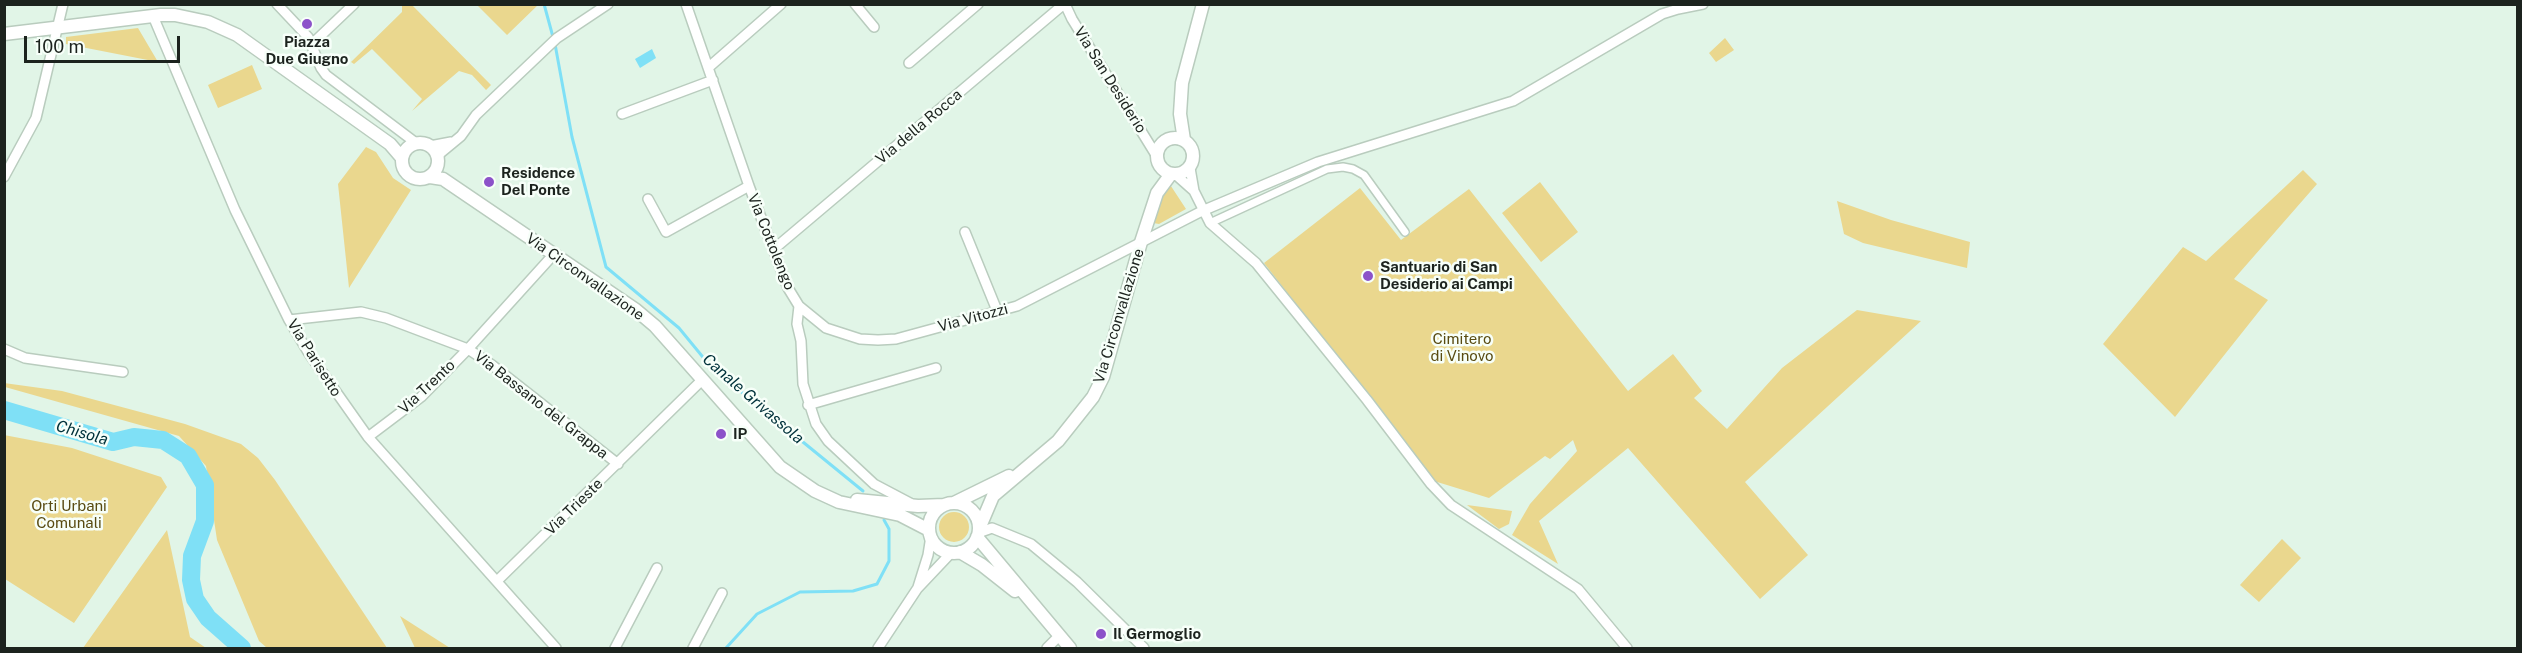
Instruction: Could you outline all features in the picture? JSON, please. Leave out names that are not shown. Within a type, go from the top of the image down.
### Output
[{"type":"street","points":[[4,177],[36,118],[63,4]]},
{"type":"street","points":[[277,4],[312,44],[326,75],[408,150]]},
{"type":"street","points":[[312,44],[354,4]]},
{"type":"street","points":[[408,150],[404,170],[412,178],[418,180],[436,165],[451,142],[461,136],[477,115],[554,40],[608,4]]},
{"type":"street","name":"Via Cottolengo","points":[[686,4],[749,186],[788,288],[799,306],[797,324],[803,384],[816,424],[828,441],[874,484],[918,506]]},
{"type":"street","points":[[709,67],[781,4]]},
{"type":"street","points":[[855,4],[874,27]]},
{"type":"street","points":[[909,63],[978,4]]},
{"type":"street","name":"Via San Desiderio","points":[[1065,4],[1072,19],[1155,147]]},
{"type":"street","name":"Via della Rocca","points":[[774,249],[1065,4]]},
{"type":"street","points":[[1178,139],[1182,83],[1203,4]]},
{"type":"street","name":"Via Vitozzi","points":[[799,306],[826,328],[860,339],[878,340],[896,339],[998,313],[1017,306],[1202,211],[1318,162],[1513,101],[1662,14],[1704,4]]},
{"type":"street","points":[[4,34],[153,16],[175,15],[208,22],[237,35],[390,144],[408,150],[436,165]]},
{"type":"street","name":"Via Parisetto","points":[[153,16],[235,210],[308,352],[368,437],[556,648]]},
{"type":"street","points":[[622,114],[713,80]]},
{"type":"street","points":[[1178,139],[1155,147],[1169,173],[1194,191]]},
{"type":"street","points":[[1178,139],[1193,152],[1190,168],[1194,191],[1210,223],[1256,263],[1367,400],[1431,484],[1451,505],[1578,589],[1627,648]]},
{"type":"street","name":"Via Circonvallazione","points":[[436,165],[554,254],[636,310],[655,326],[701,381],[780,467],[815,491],[839,502],[900,515],[930,533]]},
{"type":"street","points":[[1210,223],[1327,169],[1343,166],[1364,175],[1405,232]]},
{"type":"street","points":[[1169,173],[1190,168]]},
{"type":"street","name":"Via Circonvallazione","points":[[978,533],[993,496],[1058,441],[1075,423],[1103,377],[1141,242],[1157,193],[1169,173]]},
{"type":"street","points":[[648,199],[666,232],[749,186]]},
{"type":"street","points":[[965,231],[998,313]]},
{"type":"street","name":"Via Trento","points":[[368,437],[421,397],[554,254]]},
{"type":"street","name":"Via Bassano del Grappa","points":[[290,320],[361,312],[386,318],[468,349],[492,365],[618,464]]},
{"type":"street","points":[[4,349],[25,358],[123,372]]},
{"type":"street","points":[[808,405],[936,368]]},
{"type":"street","name":"Via Trieste","points":[[497,581],[701,381]]},
{"type":"street","name":"Via Circonvallazione","points":[[815,491],[872,502],[918,506],[950,504],[1021,471]]},
{"type":"street","points":[[917,589],[928,555],[933,514],[950,504],[969,508],[975,514],[978,533],[1031,603],[1070,648]]},
{"type":"street","points":[[878,648],[917,589],[955,553],[967,549],[978,533],[992,528],[1031,544],[1077,582],[1144,648]]},
{"type":"street","points":[[930,533],[938,548],[982,565],[1031,603]]},
{"type":"street","points":[[615,648],[657,568]]},
{"type":"street","points":[[693,648],[722,593]]},
{"type":"street","points":[[1047,648],[1059,636]]},
{"type":"green space","points":[[402,5],[412,5],[491,85],[486,90],[472,75],[459,71],[412,111],[422,99],[372,49],[354,64],[351,62],[402,12]]},
{"type":"green space","points":[[477,5],[538,5],[507,35]]},
{"type":"green space","points":[[138,28],[158,62],[66,44],[66,37]]},
{"type":"green space","points":[[1725,38],[1734,50],[1716,62],[1709,53]]},
{"type":"green space","points":[[252,65],[262,89],[218,108],[208,85]]},
{"type":"green space","points":[[366,147],[376,152],[393,178],[411,190],[349,288],[338,184]]},
{"type":"green space","points":[[2303,170],[2317,184],[2234,279],[2268,300],[2175,417],[2103,344],[2183,247],[2206,261]]},
{"type":"green space","points":[[1167,180],[1186,209],[1159,224],[1153,223]]},
{"type":"green space","points":[[1540,182],[1578,232],[1541,262],[1502,213]]},
{"type":"green space","name":"Cimitero di Vinovo","points":[[1360,188],[1401,240],[1469,189],[1628,391],[1673,354],[1702,391],[1694,398],[1727,429],[1782,368],[1857,310],[1921,321],[1745,482],[1808,555],[1760,599],[1628,448],[1539,521],[1558,564],[1512,535],[1530,504],[1577,451],[1573,440],[1550,459],[1545,456],[1489,498],[1434,481],[1264,263]]},
{"type":"green space","points":[[1837,201],[1891,220],[1970,242],[1967,268],[1863,243],[1844,234]]},
{"type":"green space","points":[[4,383],[62,391],[185,424],[241,444],[258,458],[275,480],[387,648],[267,648],[259,641],[217,540],[206,466],[179,436],[5,387]]},
{"type":"green space","name":"Orti Urbani Comunali","points":[[4,435],[72,448],[161,477],[167,487],[74,623],[5,579]]},
{"type":"green space","points":[[1467,505],[1512,511],[1509,524],[1499,529]]},
{"type":"green space","points":[[954,512],[965,516],[969,527],[965,538],[954,542],[943,538],[939,527],[943,516]]},
{"type":"green space","points":[[167,530],[190,637],[206,648],[83,648]]},
{"type":"green space","points":[[2282,539],[2301,558],[2259,602],[2240,585]]},
{"type":"green space","points":[[400,616],[450,648],[415,648]]},
{"type":"water","points":[[652,49],[656,58],[640,68],[635,59]]},
{"type":"waterway","name":"Canale Grivassola","points":[[544,4],[553,37]]},
{"type":"waterway","name":"Canale Grivassola","points":[[555,44],[572,137],[606,267],[679,328],[711,367],[863,491]]},
{"type":"waterway","name":"Chisola","points":[[4,410],[113,442],[134,437],[163,440],[188,456],[205,485],[205,521],[192,556],[191,580],[195,599],[208,618],[242,648]]},
{"type":"waterway","name":"Canale Grivassola","points":[[726,648],[757,614],[800,592],[853,591],[877,584],[889,561],[889,529],[884,520]]},
{"type":"place","name":"Piazza Due Giugno","points":[[307,24]]},
{"type":"place","name":"Residence Del Ponte","points":[[489,182]]},
{"type":"place","name":"Santuario di San Desiderio ai Campi","points":[[1368,276]]},
{"type":"place","name":"IP","points":[[721,434]]},
{"type":"place","name":"Il Germoglio","points":[[1101,634]]}]
